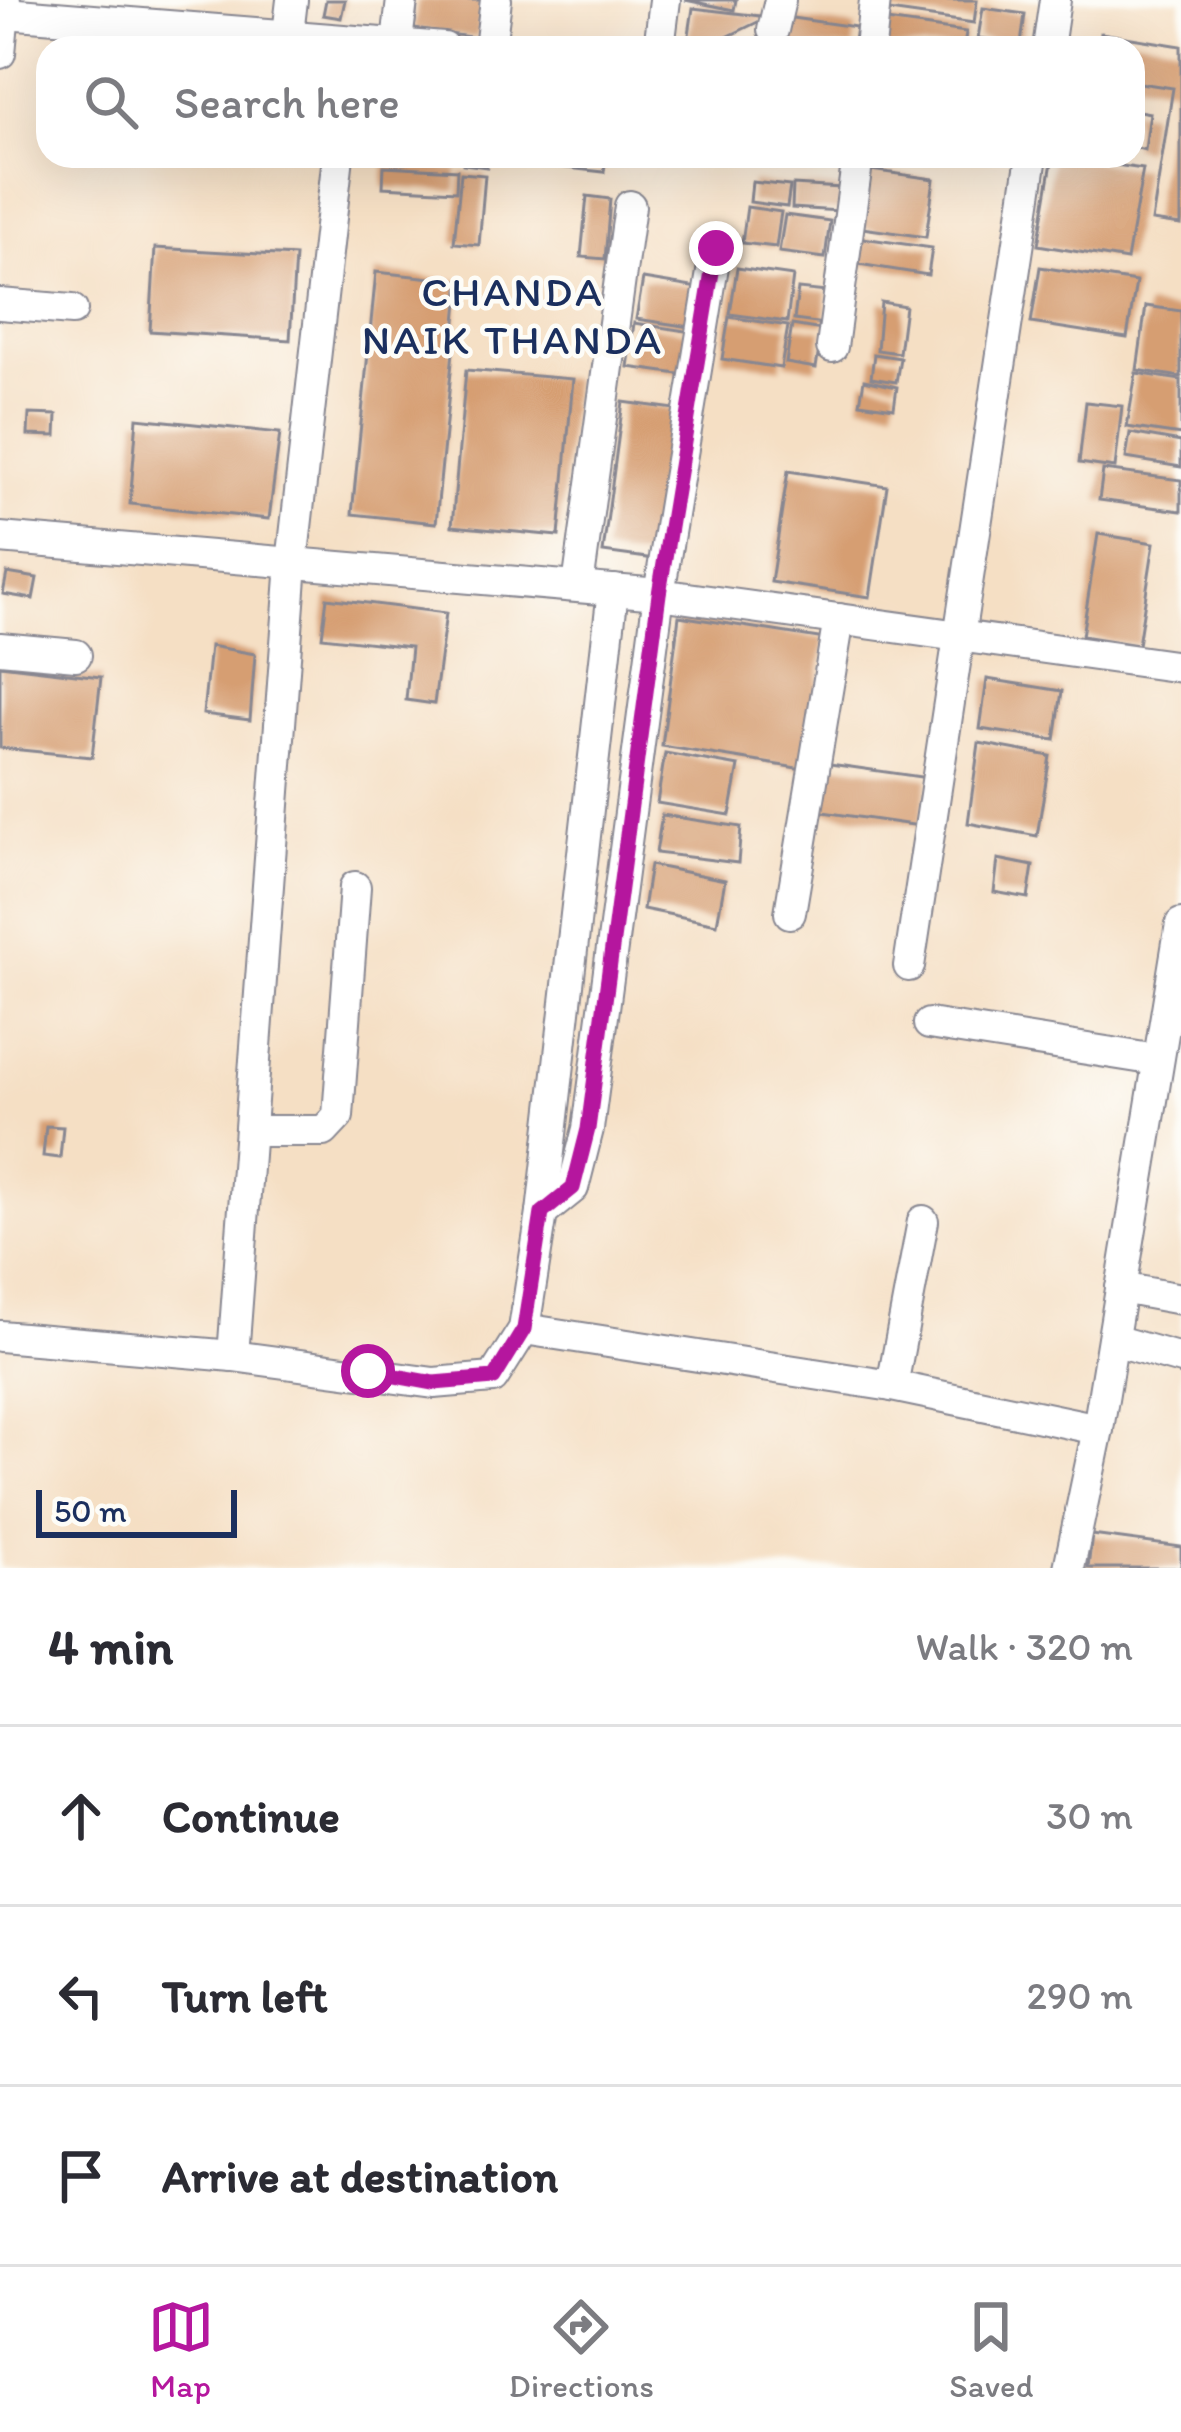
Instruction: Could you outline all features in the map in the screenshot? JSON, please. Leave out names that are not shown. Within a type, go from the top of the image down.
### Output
[{"type":"street","points":[[287,34],[292,0]]},
{"type":"street","points":[[399,36],[402,0]]},
{"type":"street","points":[[492,36],[496,0]]},
{"type":"street","points":[[660,36],[665,0]]},
{"type":"street","points":[[871,36],[875,0]]},
{"type":"street","points":[[1050,36],[1055,0]]},
{"type":"street","points":[[0,53],[5,7],[300,36]]},
{"type":"street","points":[[233,1356],[292,562],[337,168]]},
{"type":"street","points":[[832,347],[856,168]]},
{"type":"street","points":[[909,965],[1030,168]]},
{"type":"street","points":[[578,586],[631,206]]},
{"type":"street","points":[[542,1213],[573,1188],[588,1129],[659,594],[716,248]]},
{"type":"street","points":[[0,304],[72,310]]},
{"type":"street","points":[[0,538],[659,594],[1181,667]]},
{"type":"street","points":[[0,1336],[233,1356],[434,1383],[494,1378],[524,1329],[542,1213],[613,590]]},
{"type":"street","points":[[790,913],[838,619]]},
{"type":"street","points":[[0,647],[76,655]]},
{"type":"street","points":[[250,1131],[324,1131],[338,1116],[355,887]]},
{"type":"street","points":[[1069,1568],[1098,1429],[1181,924]]},
{"type":"street","points":[[929,1024],[1157,1060]]},
{"type":"street","points":[[892,1386],[923,1221]]},
{"type":"street","points":[[1121,1288],[1181,1299]]},
{"type":"street","points":[[524,1329],[892,1386],[1098,1429]]},
{"type":"street","points":[[1113,1340],[1181,1359]]},
{"type":"building","points":[[326,0],[345,0],[341,18],[323,15]]},
{"type":"building","points":[[418,0],[483,0],[477,36],[414,29]]},
{"type":"building","points":[[685,0],[736,0],[734,10]]},
{"type":"building","points":[[884,0],[977,0],[974,23],[882,10]]},
{"type":"building","points":[[693,8],[768,17],[729,36],[689,36]]},
{"type":"building","points":[[983,8],[1025,14],[1022,36],[978,36]]},
{"type":"building","points":[[785,17],[856,27],[855,36],[781,36]]},
{"type":"building","points":[[879,20],[966,32],[966,36],[877,36]]},
{"type":"building","points":[[1145,40],[1181,46],[1181,225],[1152,221],[1173,88],[1145,84]]},
{"type":"building","points":[[1145,112],[1150,113],[1145,150]]},
{"type":"building","points":[[384,168],[457,170],[456,191],[383,187]]},
{"type":"building","points":[[856,168],[934,179],[926,237],[848,226]]},
{"type":"building","points":[[1051,168],[1143,169],[1127,260],[1038,245]]},
{"type":"building","points":[[461,173],[485,175],[479,245],[454,243]]},
{"type":"building","points":[[752,182],[790,186],[787,207],[750,202]]},
{"type":"building","points":[[793,185],[841,188],[839,211],[792,208]]},
{"type":"building","points":[[587,196],[610,199],[605,259],[581,257]]},
{"type":"building","points":[[747,207],[781,212],[776,247],[742,243]]},
{"type":"building","points":[[785,215],[830,221],[825,258],[779,252]]},
{"type":"building","points":[[856,237],[932,248],[928,275],[852,263]]},
{"type":"building","points":[[155,248],[295,256],[290,340],[150,331]]},
{"type":"building","points":[[1040,267],[1136,282],[1127,338],[1031,323]]},
{"type":"building","points":[[737,268],[793,276],[787,322],[730,314]]},
{"type":"building","points":[[376,272],[460,281],[436,523],[352,514]]},
{"type":"building","points":[[643,279],[704,289],[698,328],[636,319]]},
{"type":"building","points":[[798,289],[827,292],[824,324],[794,320]]},
{"type":"building","points":[[881,302],[905,306],[899,353],[877,350]]},
{"type":"building","points":[[1146,306],[1181,311],[1181,377],[1137,370]]},
{"type":"building","points":[[729,317],[788,326],[781,368],[722,359]]},
{"type":"building","points":[[634,323],[692,332],[686,375],[628,367]]},
{"type":"building","points":[[792,325],[822,330],[816,368],[786,363]]},
{"type":"building","points":[[874,354],[900,358],[896,382],[871,378]]},
{"type":"building","points":[[466,370],[573,379],[559,536],[452,526]]},
{"type":"building","points":[[1136,373],[1181,380],[1181,435],[1127,427]]},
{"type":"building","points":[[864,380],[897,387],[894,408],[860,403]]},
{"type":"building","points":[[623,402],[682,410],[662,560],[603,552]]},
{"type":"building","points":[[1086,402],[1122,406],[1115,468],[1079,463]]},
{"type":"building","points":[[29,414],[57,415],[56,436],[28,435]]},
{"type":"building","points":[[137,418],[280,433],[269,519],[130,504]]},
{"type":"building","points":[[1130,433],[1181,442],[1181,467],[1126,458]]},
{"type":"building","points":[[1103,470],[1181,480],[1181,511],[1099,500]]},
{"type":"building","points":[[788,471],[887,486],[870,597],[771,582]]},
{"type":"building","points":[[1098,534],[1154,543],[1138,645],[1082,636]]},
{"type":"building","points":[[7,573],[37,578],[33,599],[3,594]]},
{"type":"building","points":[[327,598],[446,613],[434,704],[406,700],[411,647],[322,637]]},
{"type":"building","points":[[679,616],[825,639],[803,769],[662,746]]},
{"type":"building","points":[[210,646],[255,654],[250,720],[203,714]]},
{"type":"building","points":[[0,665],[101,677],[92,757],[0,748]]},
{"type":"building","points":[[987,679],[1062,691],[1055,740],[980,729]]},
{"type":"building","points":[[979,743],[1050,756],[1037,836],[968,823]]},
{"type":"building","points":[[665,753],[739,766],[730,815],[657,803]]},
{"type":"building","points":[[823,763],[928,778],[920,826],[816,811]]},
{"type":"building","points":[[662,815],[741,827],[738,863],[656,853]]},
{"type":"building","points":[[998,859],[1033,866],[1028,898],[994,892]]},
{"type":"building","points":[[650,865],[725,880],[717,924],[643,909]]},
{"type":"building","points":[[46,1126],[63,1127],[60,1158],[43,1156]]},
{"type":"building","points":[[1092,1535],[1181,1547],[1181,1568],[1088,1568]]},
{"type":"district","name":"CHANDA NAIK THANDA","points":[[513,315]]},
{"type":"route","points":[[368,1371],[434,1383],[494,1378],[524,1329],[542,1213],[573,1188],[588,1129],[659,594],[716,248]]}]
